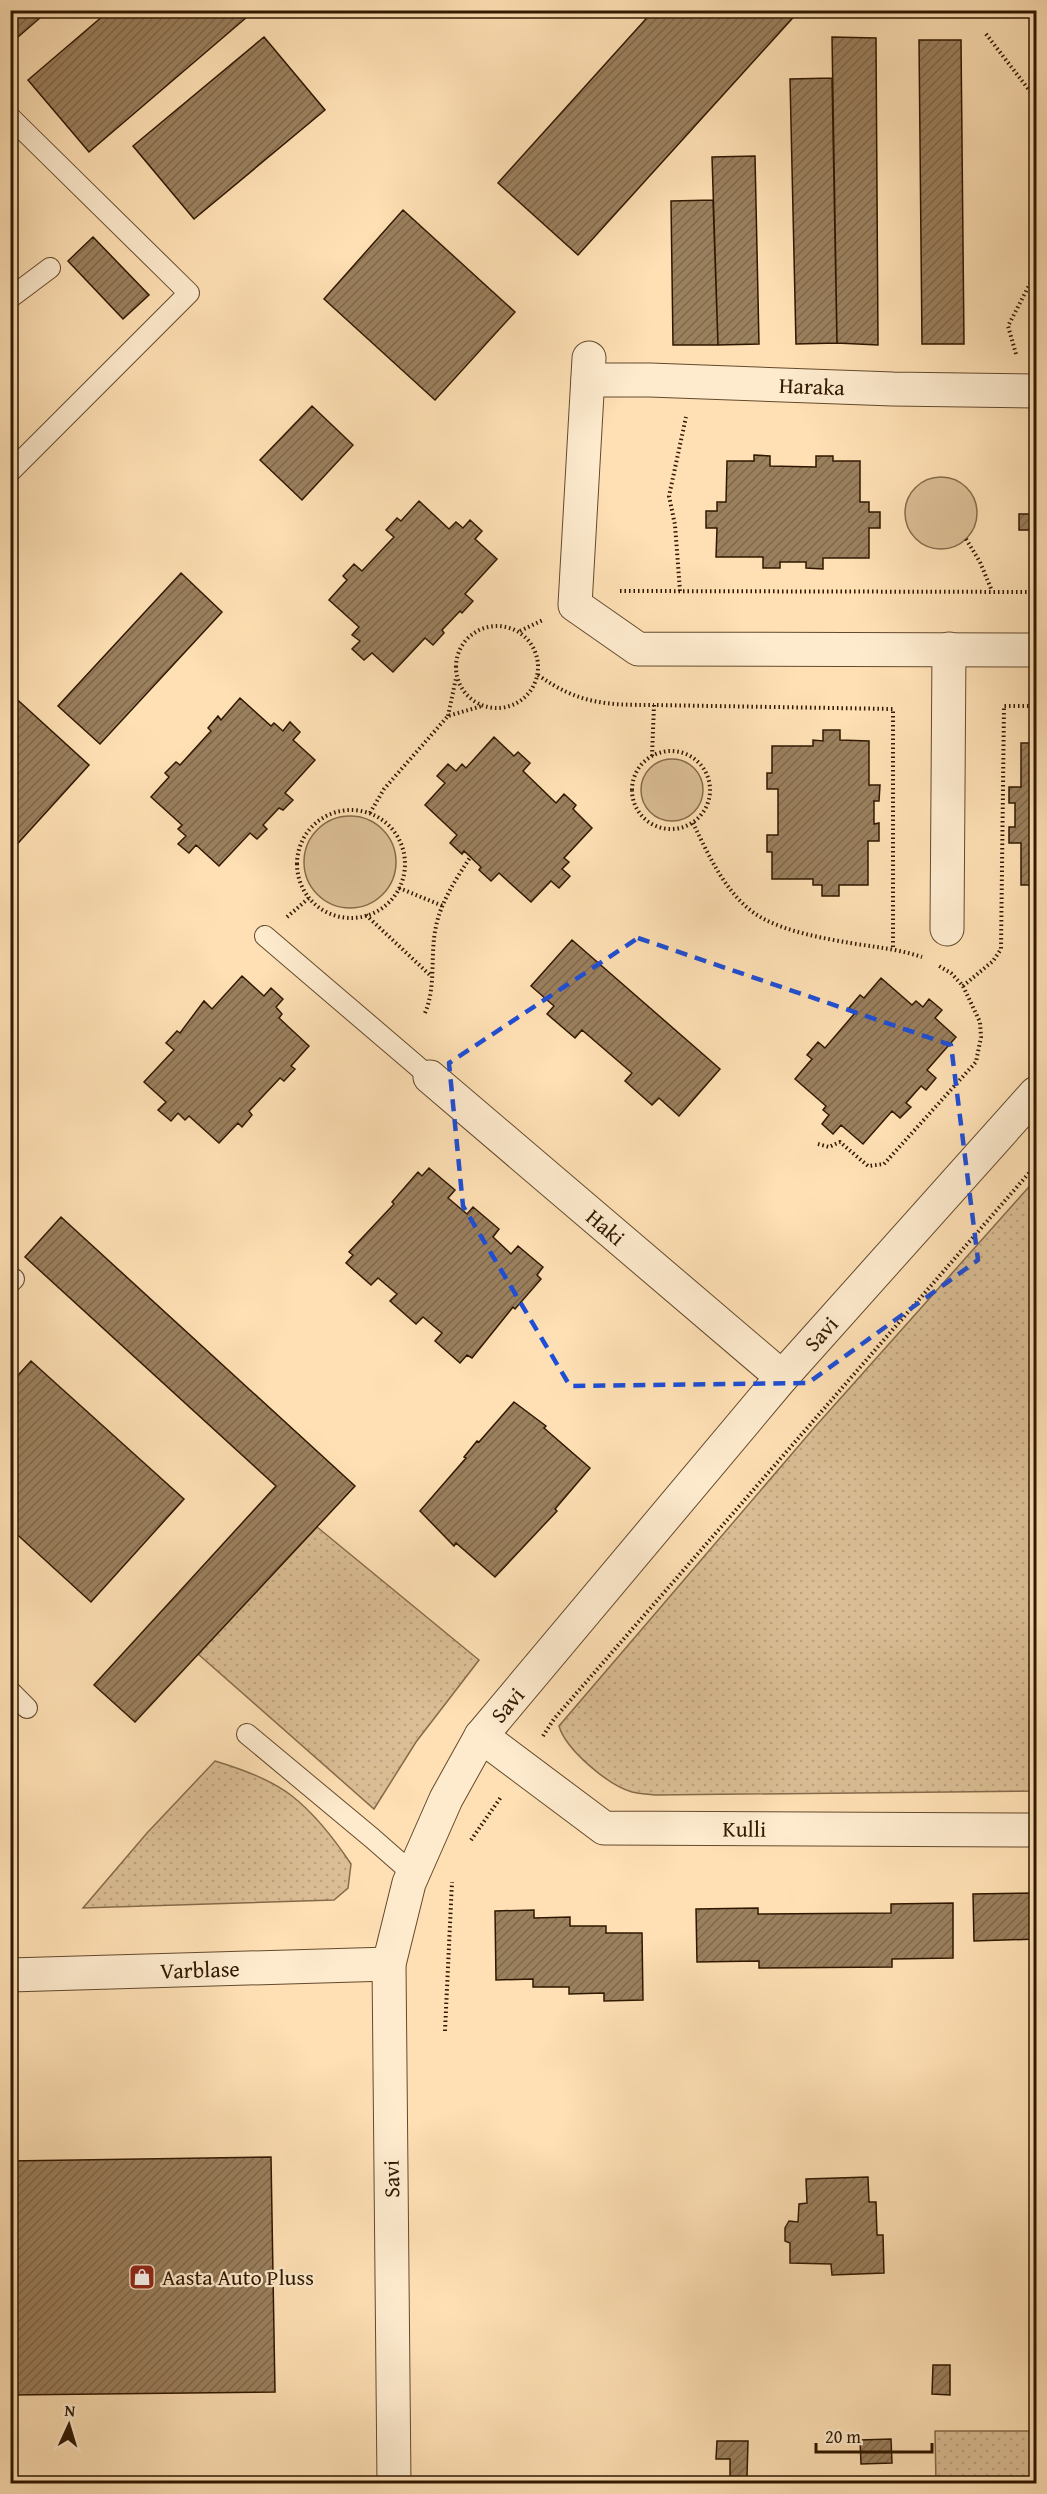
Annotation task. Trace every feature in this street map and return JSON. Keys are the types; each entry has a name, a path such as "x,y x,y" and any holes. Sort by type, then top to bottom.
{"street":[{"name":"Haraka","path":"576,591 588,369 692,382 893,390 1036,391"},
{"path":"576,591 575,604 638,649 1036,650"},
{"path":"947,929 949,649"},
{"name":"Haki","path":"430,1077 782,1377"},
{"name":"Savi","path":"394,2484 389,1964 413,1874 446,1799 481,1736 782,1377 1036,1093"},
{"name":"Kulli","path":"481,1736 604,1827 1036,1830"},
{"name":"Varblase","path":"10,1975 389,1964"}],"lane":[{"path":"10,117 189,293 10,472"},
{"path":"10,298 50,268"},
{"path":"265,936 430,1077"},
{"path":"10,1691 27,1708"},
{"path":"247,1734 413,1874"}],"path":[{"path":"986,34 1036,99"},
{"path":"1017,357 1008,326 1036,273"},
{"path":"680,591 675,525 669,496 692,382"},
{"path":"966,539 980,562 993,591"},
{"path":"576,591 1036,591"},
{"path":"370,813 384,789 448,716 457,676 456,662 460,649 468,638 479,629 507,626 520,632 529,640 539,662 538,675 527,696 517,703 500,708 482,706 448,716"},
{"path":"538,675 560,690 579,698 614,705 893,709 893,948"},
{"path":"457,676 462,688 471,699 482,706"},
{"path":"652,756 654,705"},
{"path":"963,986 993,962 1001,949 1004,706 1036,706"},
{"path":"676,751 687,755 705,770 710,781 709,799 701,815 693,823 675,829 657,826 646,820 638,810 633,799 633,786 639,769 652,756 676,751"},
{"path":"353,810 370,813 386,823 397,836 404,853 405,871 399,888 389,903 374,913 357,918 339,916 322,910 309,898 300,883 297,866 299,848 307,833 319,820 335,812 353,810"},
{"path":"693,823 723,878 740,900 762,918 826,939 893,948 927,958"},
{"path":"425,1013 430,1001 437,921 471,856"},
{"path":"399,888 443,906"},
{"path":"366,915 431,976"},
{"path":"818,1144 829,1148 840,1142 868,1166 884,1164 976,1062 981,1037 980,1022 963,986 951,973 935,963"},
{"path":"464,1850 554,1719 1036,1165"},
{"path":"445,2031 451,1885 454,1876"}],"highlighted area":[{"path":"638,938 951,1045 978,1260 808,1383 570,1386 463,1206 449,1063"}],"shaded area":[{"path":"941,477 961,483 971,493 977,513 971,533 961,543 941,549 921,543 911,533 905,513 911,493 921,483"},
{"path":"666,759 678,759 694,768 701,778 703,790 701,802 694,812 678,821 666,821 655,816 646,807 641,796 641,784 646,773 655,764"},
{"path":"350,816 376,824 388,836 396,862 388,888 376,900 350,908 324,900 312,888 304,862 312,836 324,824"},
{"path":"1036,1179 1036,1791 656,1795 632,1792 611,1782 579,1756 559,1726 814,1428"},
{"path":"317,1527 479,1660 416,1742 374,1809 198,1654"},
{"path":"215,1761 274,1784 309,1811 351,1864 348,1888 334,1900 83,1908 147,1833"},
{"path":"935,2431 1036,2431 1036,2483 936,2483"}],"building":[{"path":"10,10 49,10 18,37 10,28"},
{"path":"110,10 241,10 247,17 89,152 28,80"},
{"path":"654,10 800,10 578,255 498,183"},
{"path":"264,37 325,110 194,219 133,146"},
{"path":"832,37 876,38 878,345 837,343"},
{"path":"919,40 961,40 964,344 922,344"},
{"path":"832,78 837,343 796,344 790,79"},
{"path":"755,156 759,344 718,345 712,157"},
{"path":"713,200 718,345 673,345 671,201"},
{"path":"403,210 515,312 435,400 324,299"},
{"path":"93,237 149,295 123,319 68,261"},
{"path":"312,406 353,445 302,500 260,460"},
{"path":"754,455 770,456 770,466 816,467 816,456 833,456 833,461 860,461 860,502 869,502 869,512 880,512 880,528 869,528 869,558 823,558 823,569 806,568 806,562 780,562 780,568 763,568 763,557 716,557 717,528 706,528 706,511 717,511 717,502 726,502 727,461 754,461"},
{"path":"419,501 449,529 456,522 463,528 470,520 482,531 475,539 497,559 465,594 473,601 442,630 444,633 433,645 425,638 393,672 372,653 364,660 352,649 360,641 352,635 359,627 329,600 347,580 343,576 354,564 362,571 394,537 386,530 397,518 401,521"},
{"path":"1030,505 1036,505 1036,559 1030,559 1030,530 1019,530 1019,514 1030,514"},
{"path":"181,573 222,612 100,744 58,706"},
{"path":"10,693 89,765 10,852"},
{"path":"240,698 271,726 274,723 283,731 290,722 300,732 293,740 315,760 285,793 293,800 283,810 279,808 263,825 267,829 257,839 250,833 219,866 196,845 189,853 178,844 186,836 178,829 182,825 151,797 169,777 165,773 176,762 180,765 211,731 208,728 218,716 221,720"},
{"path":"823,730 840,730 840,740 869,741 869,785 880,785 879,801 874,801 874,824 879,823 879,841 868,841 868,885 839,885 839,896 822,896 822,885 813,885 813,879 772,879 772,852 767,852 767,835 778,835 778,789 767,789 767,773 772,773 772,746 813,746 813,740 823,741"},
{"path":"494,737 514,756 518,752 530,763 523,771 556,803 564,794 576,805 573,809 592,828 564,858 569,862 562,869 570,876 559,888 551,881 531,902 499,873 491,881 479,870 481,867 464,851 462,854 450,843 457,835 425,805 445,783 437,776 448,764 456,771 462,764 466,768"},
{"path":"1021,743 1036,743 1036,885 1021,885 1021,843 1009,843 1009,827 1015,827 1015,803 1009,803 1009,787 1021,787"},
{"path":"572,940 720,1069 679,1116 659,1098 652,1105 625,1081 632,1073 582,1030 575,1038 547,1014 554,1006 531,986"},
{"path":"242,976 264,996 271,988 283,999 276,1007 282,1014 279,1018 309,1046 291,1066 295,1069 284,1081 280,1078 249,1111 252,1115 242,1127 238,1123 219,1143 189,1116 185,1120 178,1113 171,1121 158,1110 166,1102 144,1082 174,1050 166,1043 177,1031 180,1033 204,1001 212,1009"},
{"path":"881,978 912,1005 916,1001 923,1007 929,999 942,1010 935,1018 956,1037 927,1070 936,1078 926,1090 921,1086 906,1103 911,1107 900,1118 892,1111 863,1144 841,1125 833,1134 822,1124 829,1115 823,1110 826,1106 795,1079 812,1059 807,1055 818,1042 825,1048 855,1013 849,1008 860,995 864,998"},
{"path":"429,1168 455,1190 448,1198 467,1214 473,1207 499,1229 493,1237 511,1254 518,1246 543,1267 537,1275 541,1279 515,1309 513,1307 472,1358 467,1355 460,1363 435,1341 442,1333 423,1317 416,1324 390,1301 397,1294 378,1278 371,1285 346,1263 353,1255 349,1252 394,1204 392,1202 418,1172 422,1176"},
{"path":"61,1217 355,1486 135,1722 94,1685 276,1486 25,1257"},
{"path":"31,1361 184,1499 91,1602 10,1528 10,1384"},
{"path":"514,1402 546,1426 544,1428 590,1468 555,1509 557,1511 495,1577 456,1543 454,1546 420,1511 466,1458 464,1457 477,1441 479,1442"},
{"path":"1036,1893 1036,1939 974,1941 973,1894"},
{"path":"953,1903 953,1958 892,1959 892,1967 759,1968 759,1961 697,1962 696,1909 758,1908 758,1914 891,1913 891,1904"},
{"path":"534,1910 534,1918 570,1917 570,1926 606,1926 606,1933 642,1933 643,2000 604,2001 604,1993 569,1994 569,1987 533,1987 533,1979 496,1980 495,1911"},
{"name":"Aasta Auto Pluss","path":"271,2157 275,2392 10,2395 10,2161"},
{"path":"868,2177 869,2202 876,2202 877,2235 883,2235 884,2273 832,2275 831,2264 790,2263 790,2243 785,2241 785,2228 789,2221 798,2222 799,2204 807,2203 806,2179"},
{"path":"933,2365 950,2365 950,2395 932,2394"},
{"path":"891,2439 892,2463 861,2464 860,2440"},
{"path":"717,2441 748,2441 747,2477 730,2476 730,2459 716,2459"},
{"path":"492,2482 564,2483 492,2484"}],"place":[{"name":"Aasta Auto Pluss","path":"142,2277"}]}
